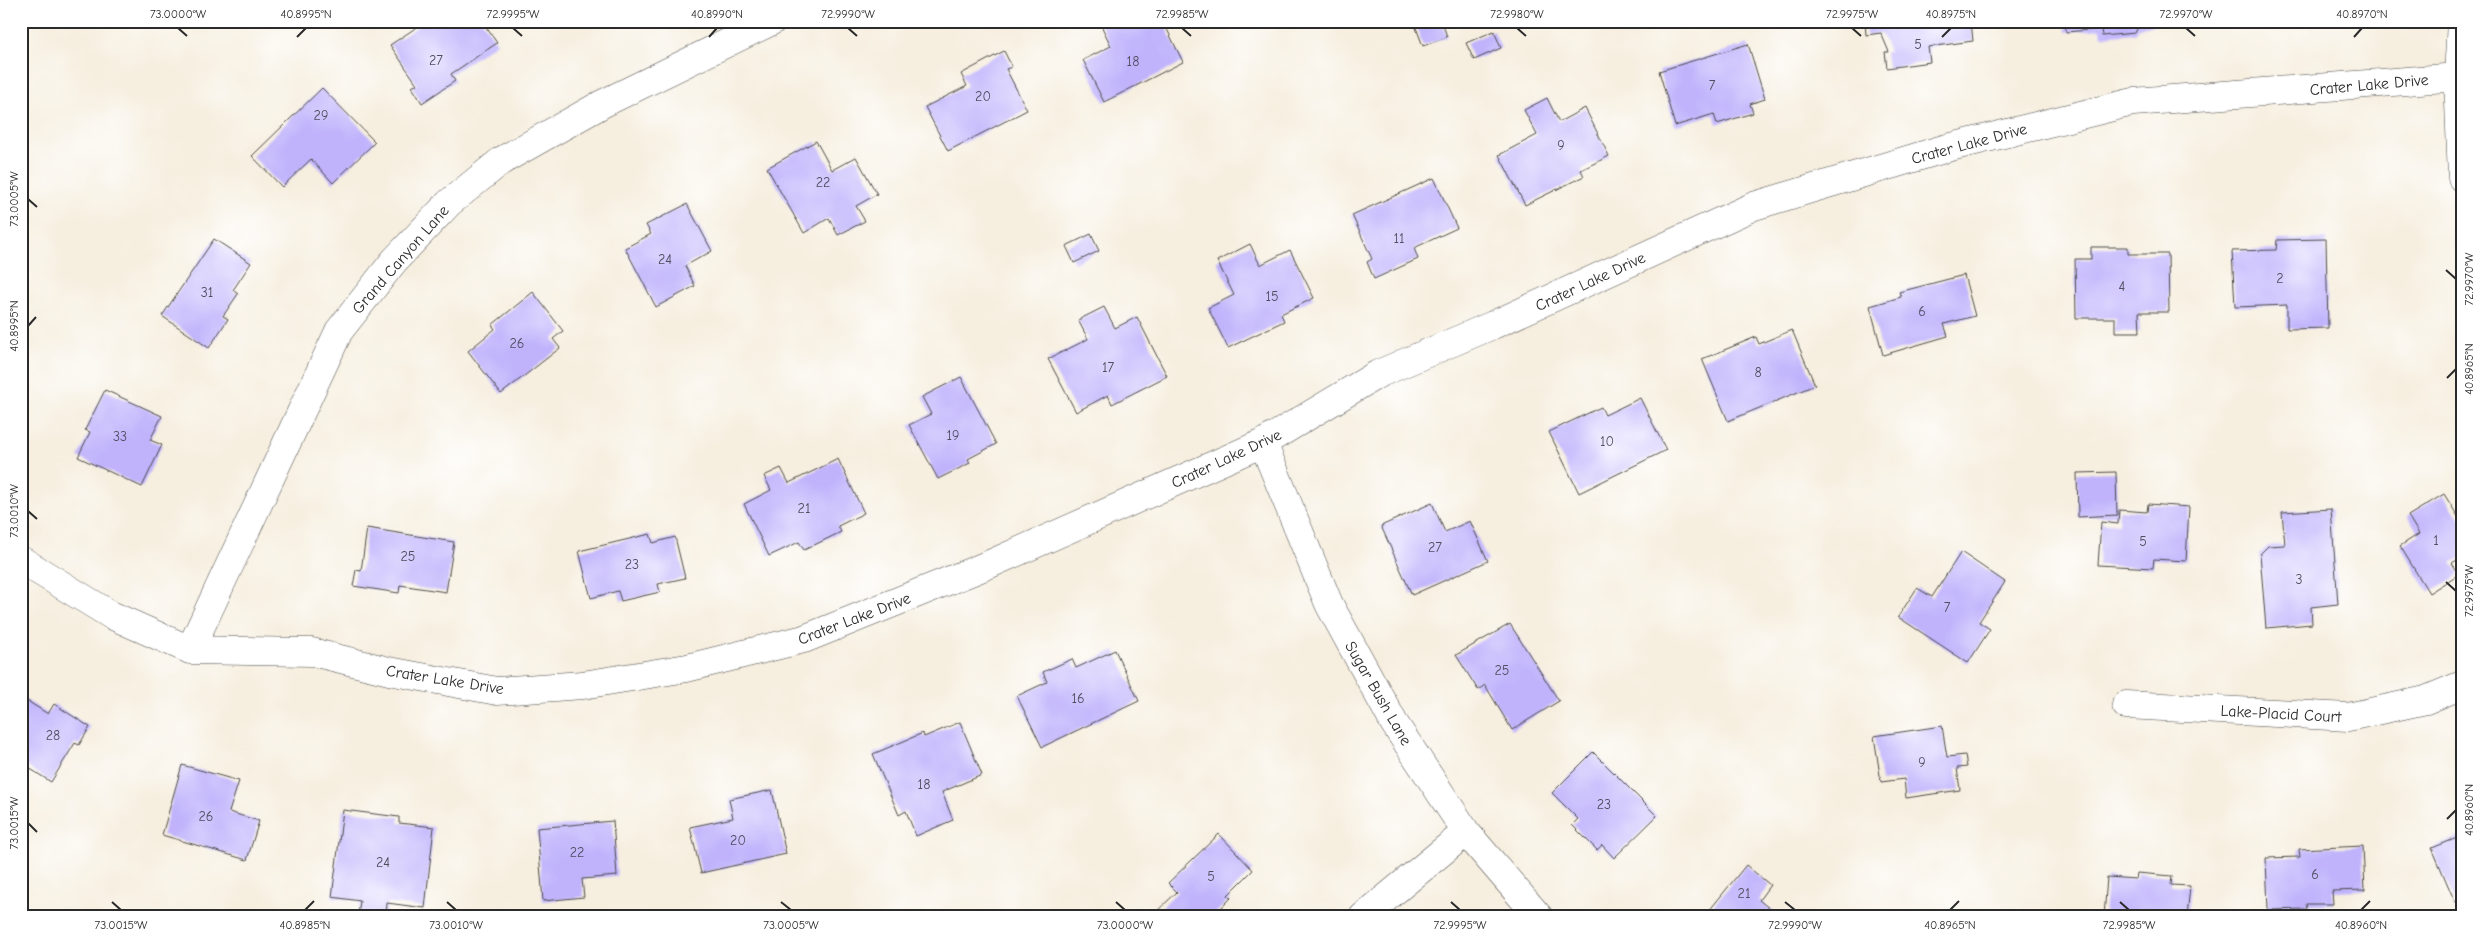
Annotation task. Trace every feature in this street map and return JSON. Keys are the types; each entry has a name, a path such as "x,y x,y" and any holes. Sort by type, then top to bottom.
{"street":[{"name":"Grand Canyon Lane","path":"190,650 339,331 401,254 448,203 501,161 602,104 772,21"},
{"path":"2461,21 2458,77 2462,178"},
{"name":"Crater Lake Drive","path":"21,560 111,615 190,650 312,652 389,671 497,691 582,685 687,668 804,639 990,564 1263,443 1378,374 1493,325 1754,206 1947,148 2133,102 2458,77"},
{"name":"Sugar Bush Lane","path":"1263,443 1329,604 1394,723 1466,832 1539,917"},
{"name":"Lake-Placid Court","path":"2126,705 2348,717 2426,700 2462,685"},
{"path":"1363,917 1466,832"}],"building":[{"path":"426,21 482,21 497,43 451,74 455,81 422,103 412,87 417,84 390,45"},
{"path":"1099,21 1163,21 1183,62 1104,102 1083,60 1111,46"},
{"path":"1426,21 1442,21 1447,37 1423,46 1415,25"},
{"path":"1865,21 1971,21 1973,41 1928,47 1930,62 1887,68 1885,52 1889,52 1881,33 1866,35"},
{"path":"2065,21 2157,21 2157,25 2138,27 2135,33 2102,36 2101,29 2066,32"},
{"path":"2254,21 2286,21 2286,23 2254,25"},
{"path":"1494,31 1501,48 1474,60 1466,43"},
{"path":"1748,44 1765,99 1750,104 1753,113 1717,124 1714,114 1675,126 1659,71"},
{"path":"1004,51 1012,67 1006,69 1027,110 948,151 925,107 967,86 961,74"},
{"path":"322,88 375,142 333,183 311,159 282,187 252,156"},
{"path":"1547,98 1559,122 1585,108 1609,156 1581,170 1584,176 1525,205 1499,155 1537,135 1524,110"},
{"path":"816,141 832,170 856,157 877,194 856,206 865,221 838,235 829,218 804,233 767,168"},
{"path":"1434,178 1457,228 1414,248 1418,259 1374,279 1367,262 1372,259 1352,215"},
{"path":"687,204 712,251 685,266 695,286 656,307 625,248 651,234 646,225"},
{"path":"1091,234 1099,251 1074,263 1066,246"},
{"path":"214,239 251,263 233,290 238,294 223,316 228,319 209,348 162,316"},
{"path":"2326,239 2328,328 2287,329 2287,305 2235,307 2232,251 2276,250 2277,240"},
{"path":"1250,244 1260,265 1290,250 1314,298 1281,314 1284,321 1228,348 1208,308 1234,295 1217,261"},
{"path":"2091,247 2128,247 2128,254 2168,254 2169,312 2139,312 2140,332 2115,332 2115,318 2076,318 2075,259 2091,259"},
{"path":"1964,275 1975,316 1944,324 1948,336 1883,355 1870,306 1901,297 1899,292"},
{"path":"533,292 563,331 553,339 560,348 501,394 468,351 495,329 492,325"},
{"path":"1104,307 1115,328 1137,317 1167,376 1112,404 1108,395 1076,412 1048,359 1088,339 1078,320"},
{"path":"1792,330 1815,385 1728,421 1702,359 1756,337 1759,344"},
{"path":"961,377 996,444 968,459 970,463 938,479 909,425 931,414 922,397"},
{"path":"105,390 162,416 150,440 162,445 142,487 78,457 90,432 85,430"},
{"path":"1640,398 1666,450 1579,493 1549,432 1601,407 1605,415"},
{"path":"838,459 864,513 838,526 841,532 804,550 799,542 769,556 744,504 771,490 764,476 781,468 789,483"},
{"path":"2116,472 2117,515 2078,517 2077,473"},
{"path":"2444,494 2462,523 2462,557 2452,563 2459,574 2429,593 2400,546 2419,534 2408,516"},
{"path":"1432,503 1445,532 1470,521 1488,561 1412,595 1381,526"},
{"path":"2148,504 2189,507 2186,561 2154,559 2153,568 2098,565 2101,522 2118,524 2119,510 2147,512"},
{"path":"2331,509 2338,604 2311,607 2312,624 2266,628 2260,554 2268,546 2285,545 2282,512"},
{"path":"367,528 454,542 446,592 400,585 399,593 353,586 356,570 361,571"},
{"path":"650,534 653,543 675,537 685,578 658,584 660,592 621,601 618,591 591,598 579,551"},
{"path":"1961,552 2005,582 1979,622 1990,629 1968,663 1898,617 1917,588 1932,597"},
{"path":"1510,624 1559,701 1512,730 1485,685 1478,690 1456,655"},
{"path":"1115,650 1139,701 1042,747 1017,696 1047,682 1043,672 1072,659 1076,668"},
{"path":"21,697 48,714 54,704 90,727 79,745 75,743 51,782 21,763"},
{"path":"960,722 982,775 942,792 953,820 916,836 906,811 899,815 873,754 923,733 924,737"},
{"path":"1942,726 1947,757 1965,755 1967,767 1957,768 1960,790 1906,798 1904,779 1881,782 1874,736"},
{"path":"1593,752 1657,816 1614,858 1602,845 1597,850 1572,825 1578,819 1552,793"},
{"path":"182,765 239,781 229,812 259,821 247,860 162,835"},
{"path":"772,790 786,854 701,873 690,827 733,818 729,799"},
{"path":"343,810 399,817 399,823 434,827 425,908 387,903 386,917 358,915 360,901 332,897"},
{"path":"613,821 617,876 582,879 584,897 543,901 537,828"},
{"path":"1219,834 1253,870 1228,895 1231,898 1212,917 1159,917 1155,913 1177,892 1168,883"},
{"path":"2462,836 2462,899 2455,902 2432,848"},
{"path":"2363,846 2365,890 2332,891 2333,904 2306,904 2307,909 2268,910 2266,858 2300,857 2299,849"},
{"path":"1746,865 1770,885 1759,900 1780,917 1704,917"},
{"path":"2137,873 2172,876 2171,885 2190,886 2187,917 2104,917 2107,877 2136,879"}]}
